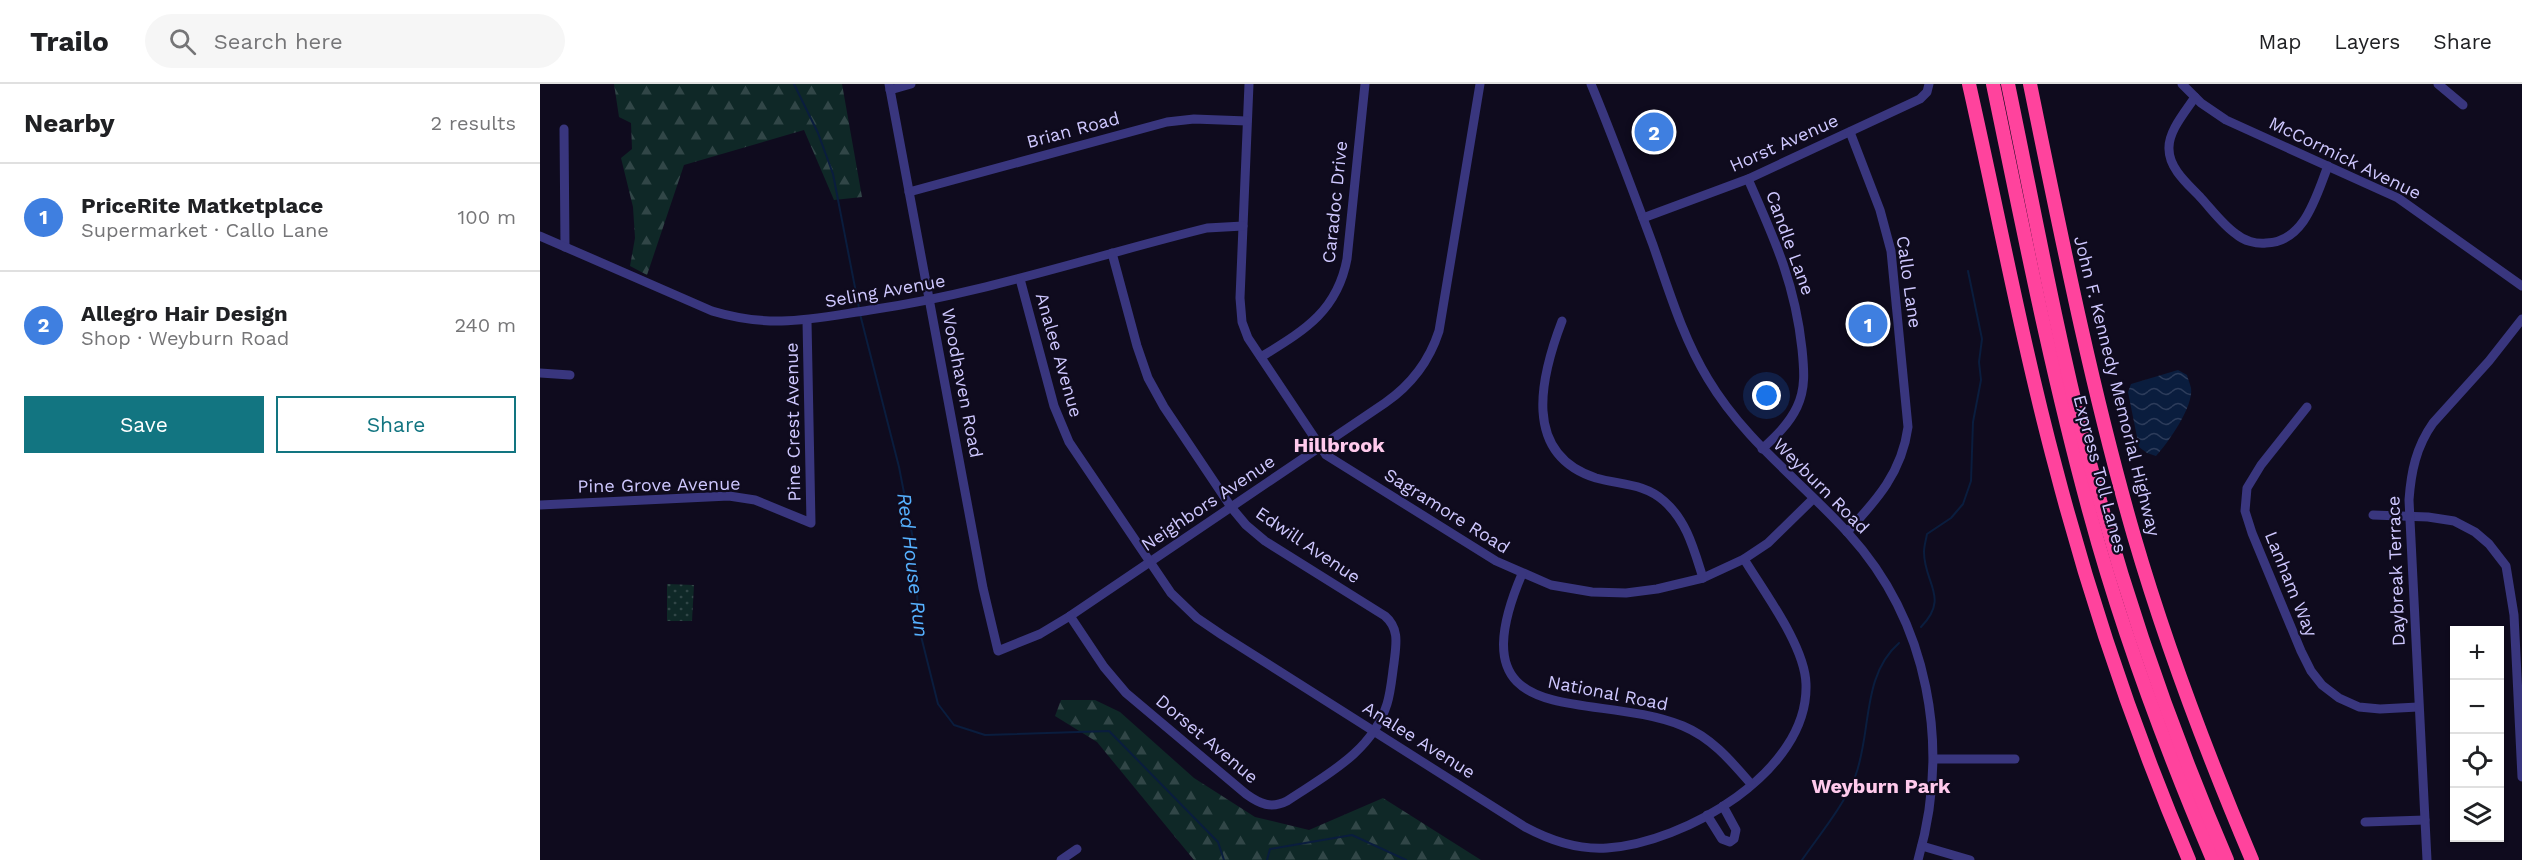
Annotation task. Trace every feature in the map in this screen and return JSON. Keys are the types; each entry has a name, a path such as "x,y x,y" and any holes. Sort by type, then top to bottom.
{"highway":[{"path":"1969,84 2036,389 2079,552 2139,735 2189,860"},
{"name":"Express Toll Lanes","path":"1993,84 2042,316 2090,515 2145,686 2213,860"},
{"name":"Express Toll Lanes","path":"2008,84 2062,348 2101,504 2155,677 2227,860"},
{"name":"John F. Kennedy Memorial Highway","path":"2030,84 2092,375 2134,538 2189,703 2252,860"}],"street":[{"path":"890,87 911,84"},
{"name":"Sagramore Road","path":"1249,84 1241,316 1245,330 1261,357 1326,456 1484,554 1522,574 1565,588 1601,592 1657,589 1704,578 1744,559 1774,537 1813,499"},
{"name":"Caradoc Drive","path":"1261,357 1302,331 1317,318 1329,305 1342,279 1347,259 1365,84"},
{"name":"Neighbors Avenue","path":"998,651 1040,634 1070,616 1402,390 1425,364 1435,343 1442,317 1480,84"},
{"name":"Weyburn Road","path":"1591,84 1677,313 1697,358 1725,406 1762,449 1847,532 1885,582 1912,639 1929,699 1934,759 1930,805 1918,860"},
{"name":"Horst Avenue","path":"1643,218 1748,178 1850,132 1920,99 1927,92 1929,84"},
{"name":"McCormick Avenue","path":"2182,84 2195,97 2226,120 2398,198 2522,286"},
{"path":"2438,84 2463,105"},
{"name":"Woodhaven Road","path":"890,87 990,625 998,651"},
{"path":"2195,97 2170,139 2171,160 2182,177 2224,223 2243,238 2252,242 2273,243 2292,234 2306,216 2328,166"},
{"name":"Brian Road","path":"909,192 1167,122 1194,119 1247,122"},
{"path":"564,129 565,247"},
{"name":"Callo Lane","path":"1847,532 1886,488 1903,455 1908,427 1891,251 1881,210 1850,132"},
{"name":"Candle Lane","path":"1748,178 1791,284 1799,316 1804,372 1804,383 1797,408 1784,427 1762,449"},
{"name":"Seling Avenue","path":"540,236 712,311 766,321 807,321 930,301 1207,228 1243,226"},
{"name":"Edwill Avenue","path":"1112,253 1140,357 1148,378 1164,407 1231,507 1246,525 1265,541 1385,616 1393,626 1396,645 1389,693 1383,712 1373,731"},
{"name":"Analee Avenue","path":"1020,279 1061,425 1075,452 1171,593 1197,618 1373,731 1525,827 1562,843 1596,848 1625,846 1667,833 1723,806 1773,764 1792,740 1804,712 1806,683 1800,654 1744,559"},
{"name":"Daybreak Terrace","path":"2427,860 2410,517 2410,483 2413,465 2425,434 2444,408 2489,361 2522,319"},
{"name":"Pine Crest Avenue","path":"807,321 811,522"},
{"path":"1562,321 1552,348 1543,392 1542,411 1550,440 1562,457 1584,473 1600,479 1635,485 1663,500 1682,523 1704,578"},
{"path":"540,373 570,375"},
{"name":"Lanham Way","path":"2307,407 2261,465 2247,488 2245,511 2252,533 2301,651 2311,671 2322,685 2339,699 2359,707 2379,709 2418,707"},
{"name":"Pine Grove Avenue","path":"540,505 729,496 755,500 811,522"},
{"path":"2373,515 2454,521 2475,532 2499,555 2506,566 2512,594 2519,663 2522,777"},
{"name":"National Road","path":"1522,574 1509,609 1504,638 1507,663 1511,673 1525,688 1549,701 1654,717 1680,725 1703,736 1720,750 1751,784"},
{"name":"Dorset Avenue","path":"1070,616 1104,667 1126,693 1246,794 1266,805 1280,805 1341,765 1359,750 1373,731"},
{"path":"1934,759 2015,759"},
{"path":"1707,815 1722,839 1730,842 1734,839 1736,830 1723,806"},
{"path":"2365,822 2425,820"},
{"path":"1922,846 1970,860"},
{"path":"1061,860 1077,849"}],"green space":[{"path":"614,84 842,84 862,197 834,200 804,130 684,165 647,275 630,266 635,238 633,207 621,158 632,149 631,123 619,117"},
{"path":"667,584 694,585 692,621 667,621"},
{"path":"1061,700 1095,700 1120,712 1194,778 1255,817 1309,830 1383,798 1481,860 1194,860 1097,742 1055,716"}],"water":[{"path":"2178,370 2187,375 2191,396 2179,424 2156,456 2139,447 2128,392 2131,384"}],"waterway":[{"name":"Red House Run","path":"794,84 818,133 833,174 859,308"},
{"path":"1921,627 1934,607 1935,599 1925,563 1924,550 1927,534 1951,518 1963,504 1971,481 1973,422 1981,380 1979,362 1982,339 1968,271"},
{"name":"Red House Run","path":"860,314 899,467 914,544 919,628 938,704 954,725 985,735 1109,731 1218,842 1224,860"},
{"path":"1802,860 1838,810 1855,777 1878,672 1887,656 1899,643"},
{"name":"Red House Run","path":"1267,860 1270,849 1352,835 1406,860"}],"place":[{"name":"Allegro Hair Design","path":"1654,132"},
{"name":"PriceRite Matketplace","path":"1868,324"}],"district":[{"name":"Hillbrook","path":"1339,445"},
{"name":"Weyburn Park","path":"1881,786"}]}
